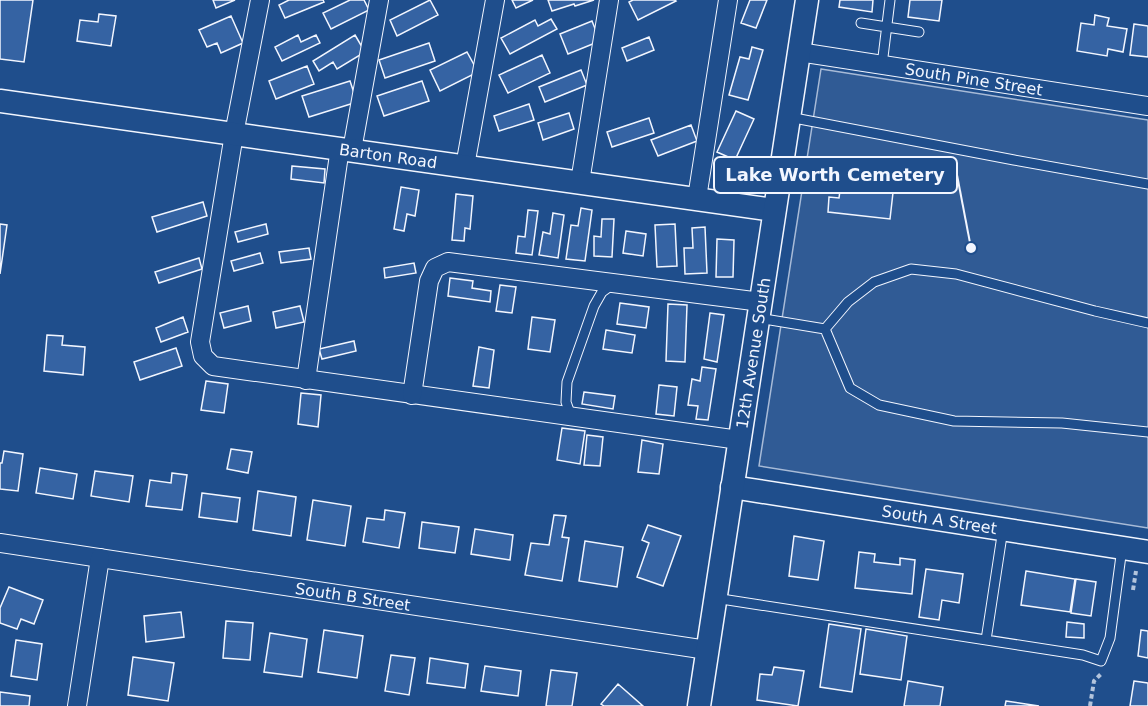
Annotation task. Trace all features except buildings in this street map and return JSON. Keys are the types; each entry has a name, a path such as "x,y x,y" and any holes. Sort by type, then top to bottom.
{"street":[{"path":"260,0 234,134 200,342 203,356 213,366 739,440"},
{"path":"306,380 346,149 379,0"},
{"path":"465,166 495,0"},
{"path":"580,182 609,0"},
{"path":"697,198 728,0"},
{"name":"12th Avenue South","path":"699,706 807,0"},
{"name":"South Pine Street","path":"799,52 1148,106"},
{"name":"Barton Road","path":"0,101 774,210"},
{"path":"412,395 429,281 435,268 448,262 615,283 759,310"},
{"name":"South A Street","path":"732,487 1148,552"},
{"name":"South B Street","path":"0,543 707,650"},
{"path":"77,706 100,558"}],"lane":[{"path":"882,65 890,0"},
{"path":"861,23 919,32"},
{"path":"789,117 1148,184"},
{"path":"825,329 848,302 874,282 910,268 956,273 1095,311 1148,322"},
{"path":"571,417 566,402 567,382 594,306 602,292 615,283"},
{"path":"759,310 825,329"},
{"path":"825,329 850,388 879,405 954,421 1062,423 1148,432"},
{"path":"986,640 1004,529"},
{"path":"715,598 1083,655 1101,661 1110,638 1122,548"}],"shaded area":[{"path":"821,69 1148,120 1148,528 759,466"}],"place":[{"name":"Lake Worth Cemetery","path":"971,248"}]}
